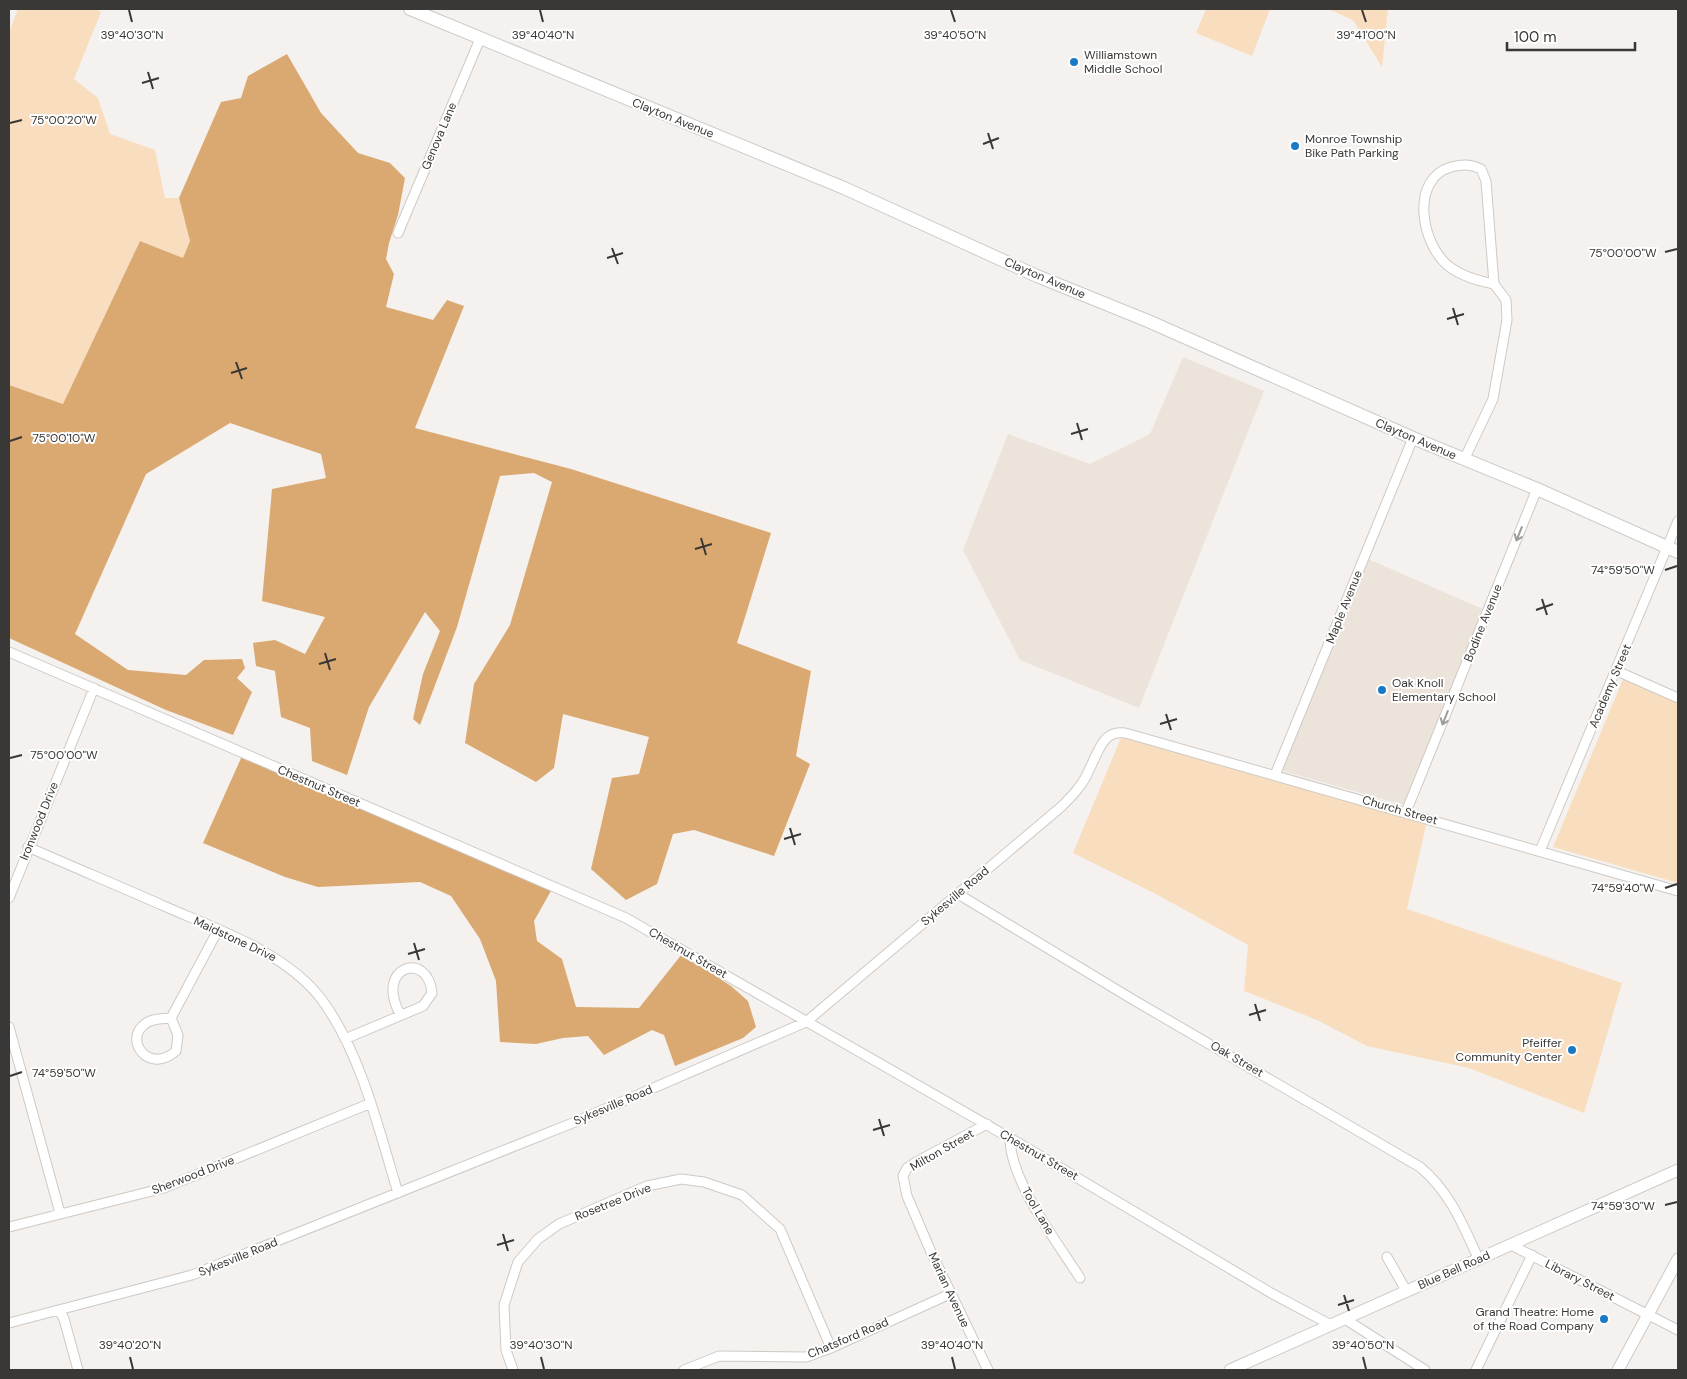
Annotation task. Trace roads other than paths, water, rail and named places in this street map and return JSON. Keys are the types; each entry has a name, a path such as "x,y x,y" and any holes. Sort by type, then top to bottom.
{"main road":[{"name":"Clayton Avenue","path":"410,9 844,188 1038,276 1148,321 1412,438 1537,489 1673,550"}],"street":[{"name":"Genova Lane","path":"398,233 480,39"},
{"path":"1464,460 1494,399 1507,320 1506,300 1494,284 1486,181 1481,169 1472,165 1461,164 1440,170 1432,180 1422,210 1431,245 1450,267 1472,280 1494,284"},
{"name":"Maple Avenue","path":"1275,775 1412,438"},
{"name":"Bodine Avenue","path":"1406,812 1537,489"},
{"name":"Academy Street","path":"1540,850 1617,671 1673,550 1678,521"},
{"name":"Chestnut Street","path":"9,652 626,918 987,1124 1271,1293 1331,1325"},
{"path":"1617,671 1678,698"},
{"name":"Ironwood Drive","path":"9,898 28,847 94,688"},
{"name":"Church Street","path":"1121,732 1678,890"},
{"name":"Sykesville Road","path":"9,1323 192,1275 575,1122 806,1022 1061,807 1081,785 1103,741 1111,734 1121,732"},
{"name":"Maidstone Drive","path":"28,847 218,930 279,959 321,999 345,1039 371,1103 398,1193"},
{"name":"Oak Street","path":"958,894 1132,1000 1420,1167 1447,1194 1478,1260"},
{"path":"171,1018 218,930"},
{"path":"345,1039 400,1014 423,1006 432,993 429,978 422,971 413,968 403,970 393,980 394,998 400,1014"},
{"path":"171,1018 178,1035 176,1052 168,1058 159,1061 150,1059 142,1054 137,1036 140,1029 154,1019 171,1018"},
{"path":"9,1029 60,1213"},
{"name":"Sherwood Drive","path":"9,1227 164,1188 371,1103"},
{"name":"Milton Street","path":"925,1236 907,1196 903,1176 908,1168 916,1162 987,1124"},
{"name":"Tool Lane","path":"1010,1138 1010,1152 1023,1185 1080,1278"},
{"name":"Blue Bell Road","path":"1230,1370 1678,1170"},
{"name":"Rosetree Drive","path":"513,1370 506,1350 504,1305 518,1262 538,1239 559,1224 647,1186 682,1179 704,1182 742,1195 780,1229 831,1348"},
{"name":"Marian Avenue","path":"925,1236 950,1294 988,1370"},
{"name":"Library Street","path":"1511,1245 1678,1330"},
{"path":"1476,1370 1532,1255"},
{"path":"1387,1257 1406,1292"},
{"path":"1618,1370 1678,1259"},
{"name":"Chatsford Road","path":"684,1370 719,1356 806,1357 831,1348 950,1294"},
{"path":"59,1310 64,1319 78,1370"},
{"path":"1345,1319 1425,1370"}],"place":[{"name":"Williamstown Middle School","path":"1074,62"},
{"name":"Monroe Township Bike Path Parking","path":"1295,146"},
{"name":"Oak Knoll Elementary School","path":"1382,690"},
{"name":"Pfeiffer Community Center","path":"1572,1050"},
{"name":"Grand Theatre: Home of the Road Company","path":"1604,1319"}]}
